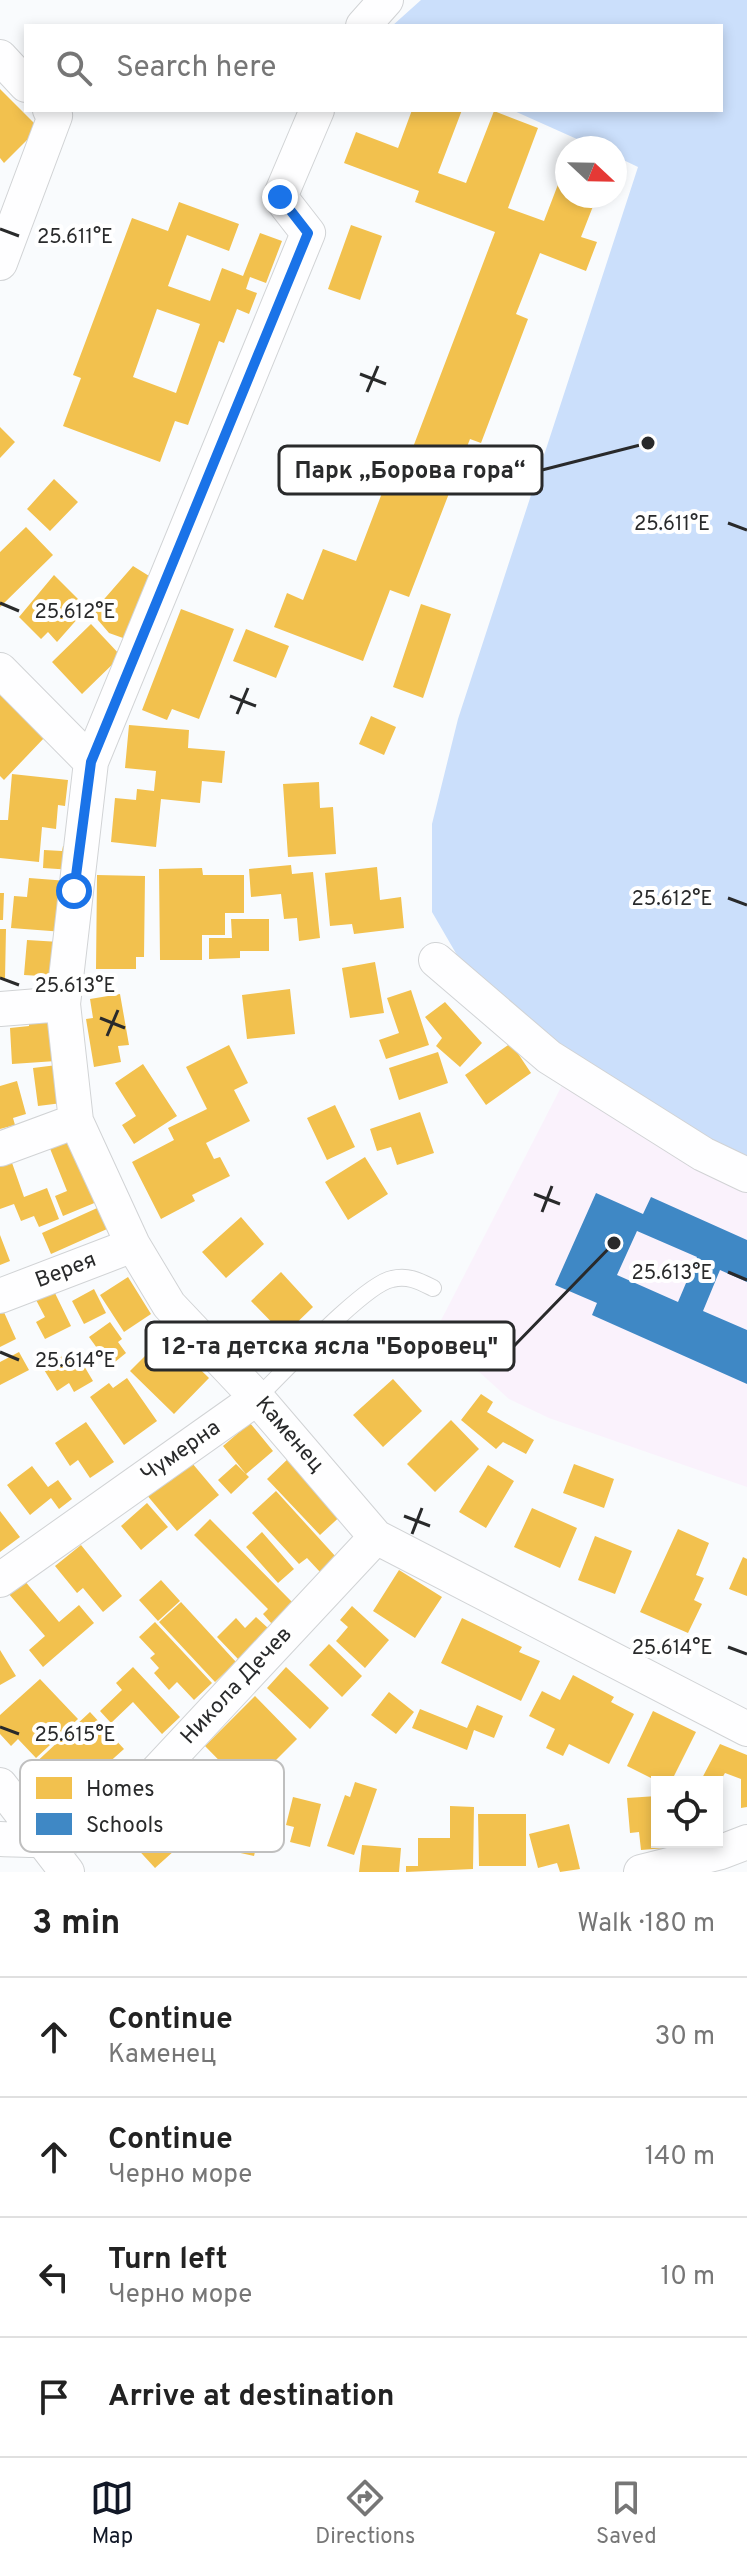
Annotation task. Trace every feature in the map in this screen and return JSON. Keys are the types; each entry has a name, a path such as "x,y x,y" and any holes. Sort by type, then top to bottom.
{"street":[{"path":"365,24 386,0"},
{"path":"0,57 24,83"},
{"path":"0,263 55,116 52,112"},
{"name":"Каменец","path":"316,112 280,197 308,233 91,762 63,1004 76,1121 133,1245 169,1305 257,1398 376,1537 747,1729"},
{"path":"0,670 91,762"},
{"path":"436,960 549,1057 703,1154 747,1175"},
{"path":"0,1009 63,1004"},
{"path":"0,1149 76,1121"},
{"name":"Верея","path":"0,1296 133,1245"},
{"name":"Чумерна","path":"0,1580 257,1398"},
{"name":"Никола Дечев","path":"168,1760 376,1537"},
{"path":"0,1785 20,1813"},
{"name":"Никола Дечев","path":"0,1839 20,1840"},
{"path":"641,1872 747,1842"},
{"path":"50,1852 67,1872"}],"lane":[{"name":"Чумерна","path":"257,1398 367,1293 389,1279 411,1277 433,1288"}],"shaded area":[{"path":"421,0 747,0 747,1164 558,1051 461,962 432,912 432,824 458,719 638,167 627,162 627,136 570,136 516,112 723,112 723,24 394,24"},
{"path":"576,1058 747,1154 747,1487 549,1418 509,1399 435,1332"}],"building: Homes":[{"path":"0,89 39,128 4,163 0,158"},
{"path":"411,112 461,112 438,173 466,183 494,112 538,128 508,208 544,221 555,192 555,208 592,208 581,237 597,242 586,271 540,253 516,314 528,319 481,443 470,439 409,597 390,590 363,661 274,627 287,593 303,600 323,549 356,561 395,459 407,463 495,232 415,202 419,191 344,163 356,132 398,148"},
{"path":"179,202 239,224 229,251 187,235 168,286 210,301 222,268 243,276 260,233 282,241 266,283 250,277 246,289 257,293 249,314 237,309 224,343 219,341 188,425 175,421 160,462 63,426 81,378 73,375 132,218 168,231","holes":["157,309 200,324 176,393 133,377"]},
{"path":"351,225 382,236 360,300 328,289"},
{"path":"0,427 15,442 0,458"},
{"path":"54,479 78,502 50,531 27,509"},
{"path":"26,527 53,555 0,607 0,552"},
{"path":"133,566 162,584 137,643 109,633 92,613"},
{"path":"54,575 87,608 57,642 48,632 41,639 19,617"},
{"path":"421,604 451,614 423,698 393,687"},
{"path":"181,609 234,629 199,719 172,709 167,720 142,710"},
{"path":"91,624 121,656 82,694 52,662"},
{"path":"246,629 289,646 276,678 233,661"},
{"path":"0,695 45,737 4,780 0,776"},
{"path":"371,716 396,727 384,755 359,744"},
{"path":"129,725 189,730 188,748 225,751 222,783 202,781 200,803 161,799 156,847 111,842 115,798 136,800 137,789 154,791 156,771 125,768"},
{"path":"12,774 68,780 65,806 58,805 56,829 42,827 39,862 0,858 0,820 8,820"},
{"path":"319,782 320,808 333,807 336,854 288,857 283,784"},
{"path":"63,846 75,847 73,870 43,868 44,850 62,851"},
{"path":"291,865 292,874 313,872 320,938 299,941 297,918 284,919 281,894 251,897 249,869"},
{"path":"377,867 380,900 401,897 404,928 354,934 352,924 330,926 325,873"},
{"path":"202,868 203,875 244,875 244,913 225,913 225,935 202,935 202,960 160,960 159,869"},
{"path":"97,875 145,876 144,957 136,957 136,969 96,969"},
{"path":"29,878 68,881 64,932 11,928 14,896 27,897"},
{"path":"0,893 4,893 3,920 0,920"},
{"path":"231,919 269,919 269,951 240,951 240,958 209,959 209,938 232,938"},
{"path":"0,929 6,929 5,979 0,979"},
{"path":"27,940 60,942 58,977 24,975"},
{"path":"375,962 384,1013 350,1018 342,968"},
{"path":"290,989 295,1034 247,1039 242,995"},
{"path":"411,990 429,1045 386,1059 379,1040 399,1033 387,998"},
{"path":"120,994 129,1045 118,1046 121,1062 94,1067 86,1019 93,1018 90,999"},
{"path":"445,1002 482,1043 460,1067 436,1046 442,1038 425,1017"},
{"path":"52,1011 56,1061 12,1064 10,1028 29,1026 29,1013"},
{"path":"511,1043 531,1073 486,1105 465,1075"},
{"path":"229,1045 248,1083 234,1090 250,1121 206,1143 214,1159 220,1157 230,1176 192,1195 195,1201 161,1219 132,1162 174,1140 168,1128 207,1109 186,1067"},
{"path":"438,1052 448,1083 399,1100 389,1068"},
{"path":"143,1064 177,1116 134,1144 122,1125 136,1116 115,1083"},
{"path":"57,1065 62,1103 38,1106 33,1068"},
{"path":"17,1081 26,1114 13,1118 15,1125 0,1129 0,1086"},
{"path":"335,1105 355,1147 327,1160 307,1118"},
{"path":"420,1112 434,1153 397,1165 391,1147 377,1151 370,1129"},
{"path":"77,1134 104,1199 63,1216 55,1196 67,1191 49,1146"},
{"path":"365,1157 388,1194 348,1220 325,1182"},
{"path":"11,1160 24,1197 47,1188 59,1219 39,1227 34,1216 21,1221 14,1204 0,1209 0,1164"},
{"path":"106,1204 116,1225 51,1254 42,1233"},
{"path":"241,1217 264,1244 226,1278 202,1252"},
{"path":"0,1235 10,1261 0,1265"},
{"path":"281,1272 313,1307 284,1335 251,1301"},
{"path":"128,1277 151,1314 124,1332 100,1295"},
{"path":"53,1289 71,1326 45,1339 36,1322 45,1317 35,1298"},
{"path":"94,1289 106,1313 84,1324 72,1301"},
{"path":"3,1310 16,1339 0,1347 0,1311"},
{"path":"110,1322 122,1339 118,1342 126,1353 110,1366 89,1337"},
{"path":"172,1342 209,1378 174,1414 130,1371 149,1352 155,1359"},
{"path":"74,1349 93,1381 74,1392 69,1383 57,1391 43,1368"},
{"path":"19,1352 29,1370 0,1385 0,1362"},
{"path":"127,1378 157,1421 124,1445 90,1397 109,1383 113,1388"},
{"path":"393,1379 422,1411 383,1447 353,1415"},
{"path":"481,1394 493,1402 487,1412 534,1440 526,1454 503,1442 496,1449 461,1420"},
{"path":"451,1420 479,1449 435,1492 407,1464"},
{"path":"86,1422 114,1462 90,1478 78,1460 70,1466 55,1443"},
{"path":"250,1423 273,1451 246,1474 223,1446"},
{"path":"292,1455 346,1511 320,1535 267,1479"},
{"path":"192,1463 219,1495 177,1531 146,1494 166,1478 169,1482"},
{"path":"236,1464 249,1477 231,1494 218,1480"},
{"path":"574,1464 614,1479 604,1508 563,1493"},
{"path":"488,1465 514,1481 486,1528 459,1512"},
{"path":"32,1466 48,1487 58,1480 72,1499 59,1509 51,1498 30,1515 7,1485"},
{"path":"276,1491 336,1557 320,1572 307,1558 299,1564 252,1513"},
{"path":"147,1503 168,1527 141,1550 121,1526"},
{"path":"532,1508 577,1528 560,1568 514,1547"},
{"path":"0,1511 20,1537 0,1552"},
{"path":"210,1519 293,1603 272,1624 263,1614 268,1609 194,1535"},
{"path":"678,1529 709,1543 696,1575 704,1578 694,1600 702,1604 688,1633 640,1612"},
{"path":"262,1532 294,1569 278,1583 246,1547"},
{"path":"595,1536 632,1551 615,1594 578,1580"},
{"path":"81,1545 122,1596 103,1612 83,1588 77,1593 55,1566"},
{"path":"743,1557 747,1559 747,1596 729,1589"},
{"path":"399,1570 442,1597 415,1638 373,1611"},
{"path":"24,1580 59,1622 79,1605 94,1623 43,1667 29,1650 45,1636 8,1593"},
{"path":"161,1580 180,1601 158,1621 139,1600"},
{"path":"181,1602 236,1662 215,1682 159,1622"},
{"path":"352,1606 389,1640 365,1668 336,1641 348,1627 340,1620"},
{"path":"256,1617 269,1629 238,1659 217,1637 236,1618 245,1628"},
{"path":"462,1618 522,1647 519,1652 540,1661 521,1701 441,1663"},
{"path":"155,1622 212,1683 194,1700 177,1682 169,1690 154,1673 159,1668 150,1658 155,1654 139,1637"},
{"path":"329,1644 362,1676 342,1697 309,1665"},
{"path":"0,1650 16,1676 0,1685"},
{"path":"133,1667 180,1717 162,1734 133,1702 111,1723 100,1711 122,1690 116,1683"},
{"path":"286,1667 329,1708 310,1729 267,1688"},
{"path":"573,1675 614,1697 611,1702 634,1714 609,1764 569,1744 563,1756 546,1748 555,1729 529,1716 542,1691 560,1700"},
{"path":"40,1679 78,1719 36,1758 18,1739 11,1746 0,1734 0,1715"},
{"path":"389,1692 414,1712 396,1734 371,1715"},
{"path":"255,1696 297,1739 276,1760 219,1760 205,1746"},
{"path":"477,1705 503,1716 494,1738 474,1730 467,1750 412,1728 420,1709 467,1728"},
{"path":"653,1711 696,1732 674,1776 651,1778 627,1766"},
{"path":"90,1712 124,1749 112,1760 39,1760"},
{"path":"720,1744 747,1755 747,1807 741,1808 741,1779 725,1773 723,1776 703,1776"},
{"path":"355,1782 377,1789 354,1855 327,1846 345,1795 350,1797"},
{"path":"651,1796 651,1848 665,1848 641,1850 639,1832 630,1833 627,1798"},
{"path":"293,1797 321,1804 310,1847 290,1842 294,1827 286,1825"},
{"path":"450,1806 474,1807 473,1869 406,1872 406,1866 418,1866 418,1838 450,1838"},
{"path":"478,1814 526,1814 526,1866 479,1866"},
{"path":"569,1824 580,1869 560,1872 557,1863 538,1868 529,1834"},
{"path":"362,1845 401,1848 399,1872 359,1872"},
{"path":"140,1852 173,1852 155,1868"}],"building: Schools":[{"path":"596,1193 643,1214 651,1197 747,1240 747,1282 720,1270 703,1311 747,1330 747,1384 592,1315 597,1303 555,1285","holes":["637,1231 697,1257 678,1302 617,1275"]}],"place":[{"name":"Парк „Борова гора“","path":"648,443"},
{"name":"12-та детска ясла \"Боровец\"","path":"614,1243"}],"route":[{"path":"74,891 91,762 308,233 280,197"}]}
